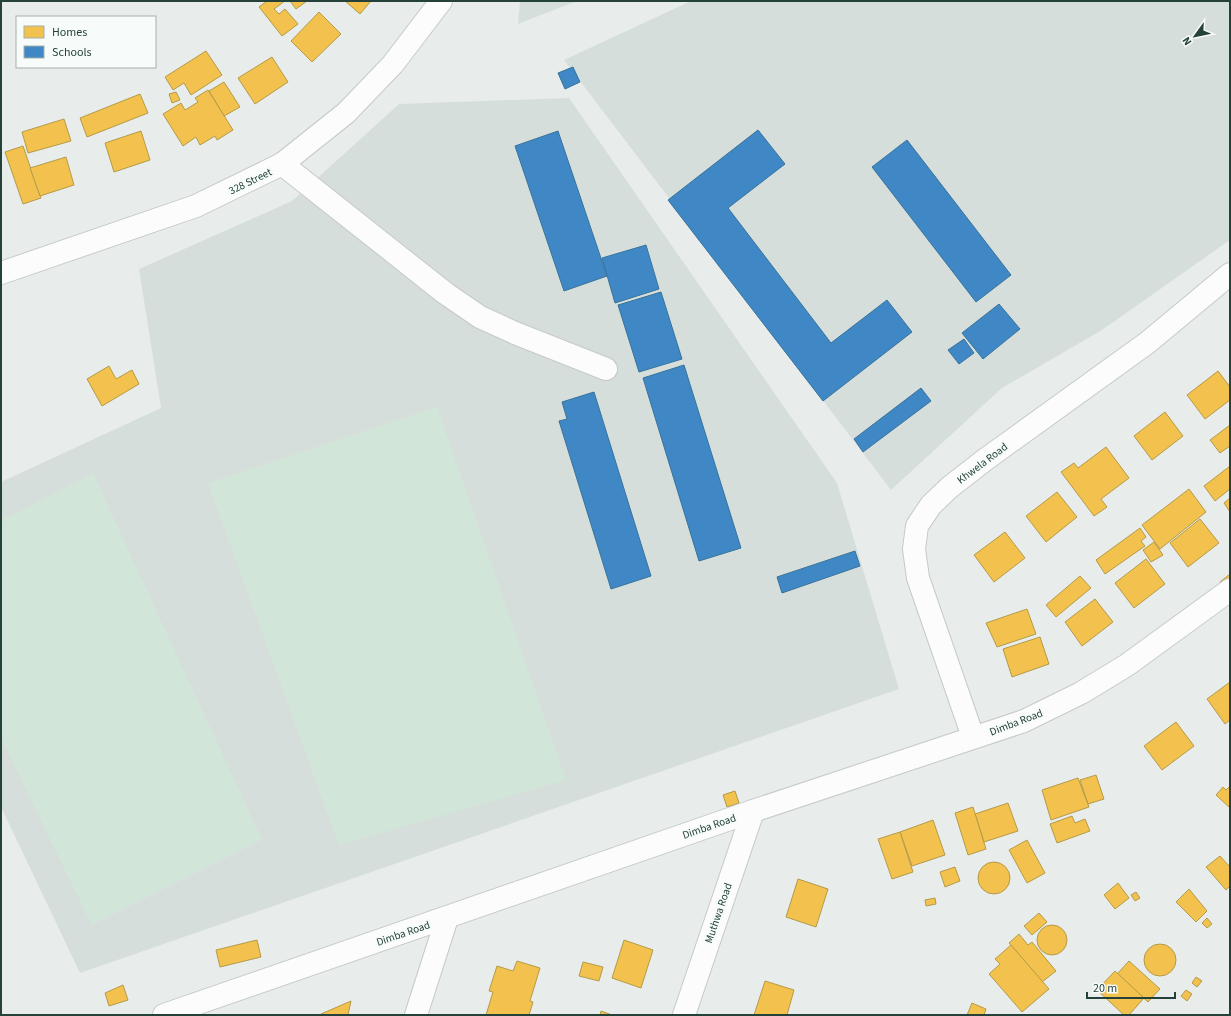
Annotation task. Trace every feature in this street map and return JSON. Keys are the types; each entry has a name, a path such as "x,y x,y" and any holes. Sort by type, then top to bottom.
{"street":[{"name":"328 Street","path":"1,273 196,206 282,164 351,107 393,64 441,1"},
{"path":"282,164 389,250 445,293 480,317 514,334 606,369"},
{"name":"Khwela Road","path":"974,737 918,578 914,548 917,526 932,506 950,487 986,459 1148,343 1230,274"},
{"name":"Dimba Road","path":"164,1015 753,811 1024,721 1081,693 1127,665 1230,590"},
{"name":"Muthwa Road","path":"684,1015 753,811"},
{"path":"416,1015 447,918"}],"shaded area":[{"path":"520,1 577,1 518,24"},
{"path":"691,1 1230,1 1230,240 1102,330 1002,388 891,490 564,60"},
{"path":"569,98 837,483 899,689 80,973 1,807 1,482 161,408 139,269 292,201 399,104"}],"green space":[{"path":"437,407 566,780 339,845 208,483"},
{"path":"93,474 262,840 92,925 1,738 1,521"}],"building: Homes":[{"path":"267,1 285,1 274,9 279,14 285,9 298,24 282,36 259,7"},
{"path":"290,1 307,1 296,9"},
{"path":"345,1 371,1 360,14"},
{"path":"319,12 341,34 312,62 291,41"},
{"path":"206,51 222,75 191,95 184,83 173,90 165,77"},
{"path":"272,57 288,82 255,104 238,78"},
{"path":"224,82 240,107 224,116 209,91"},
{"path":"208,90 233,130 217,140 215,136 200,145 196,137 183,146 163,114 181,103 185,110 198,102 195,98"},
{"path":"176,92 180,100 172,103 169,94"},
{"path":"140,94 148,113 87,137 80,118"},
{"path":"64,119 71,141 28,153 22,132"},
{"path":"141,131 150,160 114,172 105,143"},
{"path":"23,146 41,198 23,204 5,152"},
{"path":"66,157 74,185 40,196 30,168"},
{"path":"109,366 116,379 132,370 139,384 102,406 87,379"},
{"path":"1218,371 1230,387 1230,400 1205,419 1187,395"},
{"path":"1165,412 1183,436 1152,460 1134,436"},
{"path":"1230,425 1230,446 1220,453 1210,440"},
{"path":"1106,447 1129,478 1101,499 1107,507 1094,516 1061,472 1074,463 1078,468"},
{"path":"1230,466 1230,489 1215,501 1204,486"},
{"path":"1189,489 1206,512 1160,549 1142,525"},
{"path":"1057,492 1077,517 1046,542 1026,516"},
{"path":"1230,498 1230,512 1224,503"},
{"path":"1200,519 1219,543 1188,567 1170,543"},
{"path":"1140,528 1146,537 1141,541 1145,546 1105,574 1096,560"},
{"path":"1005,532 1025,558 994,582 974,555"},
{"path":"1154,542 1163,555 1151,562 1143,550"},
{"path":"1146,559 1165,584 1134,608 1115,583"},
{"path":"1230,574 1230,587 1226,590 1220,582"},
{"path":"1080,576 1091,588 1056,617 1046,605"},
{"path":"1095,599 1113,622 1082,646 1065,622"},
{"path":"1027,609 1036,634 997,647 986,623"},
{"path":"1040,637 1049,664 1012,677 1003,649"},
{"path":"1230,682 1230,720 1225,724 1207,699"},
{"path":"1176,722 1194,746 1162,770 1144,746"},
{"path":"1096,775 1104,799 1088,804 1080,780"},
{"path":"1078,778 1089,807 1051,820 1042,790"},
{"path":"1230,786 1230,808 1216,795 1223,787 1226,790"},
{"path":"735,791 739,803 727,807 723,795"},
{"path":"1008,803 1018,831 984,842 975,814"},
{"path":"973,807 986,849 968,855 955,813"},
{"path":"1072,816 1075,823 1085,819 1090,831 1057,843 1050,824"},
{"path":"933,820 945,855 912,866 900,832"},
{"path":"900,832 913,872 892,879 878,839"},
{"path":"1027,840 1045,873 1027,883 1009,850"},
{"path":"1220,856 1229,866 1230,865 1230,886 1226,890 1206,867"},
{"path":"991,862 997,862 1007,869 1010,878 1009,884 1003,891 997,894 991,894 981,887 978,881 978,875 985,865"},
{"path":"955,867 960,881 945,887 940,872"},
{"path":"798,879 828,889 816,927 786,917"},
{"path":"1118,883 1129,898 1115,909 1104,895"},
{"path":"1189,889 1207,911 1196,922 1176,902"},
{"path":"1136,892 1140,898 1135,901 1131,895"},
{"path":"935,898 936,904 926,906 925,900"},
{"path":"1039,913 1047,922 1032,935 1024,926"},
{"path":"1207,918 1212,924 1207,928 1202,923"},
{"path":"1052,925 1063,929 1067,940 1063,951 1052,955 1041,951 1037,940 1041,929"},
{"path":"1019,934 1028,945 1032,942 1056,971 1042,982 1009,943"},
{"path":"257,940 261,957 220,967 216,950"},
{"path":"624,940 653,950 641,988 612,978"},
{"path":"1157,944 1163,944 1172,948 1176,960 1172,972 1163,976 1157,976 1148,972 1144,963 1144,957 1148,948"},
{"path":"1011,945 1049,989 1022,1012 989,974 1000,964 995,959"},
{"path":"517,961 540,968 530,1001 533,1002 529,1015 486,1015 493,992 489,991 497,966 513,971"},
{"path":"1129,961 1160,989 1148,1002 1117,974"},
{"path":"583,962 603,967 599,981 579,976"},
{"path":"1115,971 1144,998 1129,1015 1124,1015 1097,990"},
{"path":"1196,977 1202,981 1197,987 1192,983"},
{"path":"765,981 794,990 787,1015 754,1015"},
{"path":"123,985 128,1000 109,1006 105,993"},
{"path":"1186,990 1192,994 1187,1001 1181,996"},
{"path":"351,1001 348,1015 320,1015 321,1014"},
{"path":"972,1003 986,1009 984,1015 967,1015"},
{"path":"601,1011 612,1015 600,1015"}],"building: Schools":[{"path":"573,67 580,82 565,89 558,73"},
{"path":"758,130 785,164 728,208 831,343 887,300 912,332 823,401 668,200"},
{"path":"558,131 607,276 564,291 515,146"},
{"path":"907,140 1011,275 976,302 872,167"},
{"path":"646,245 659,289 615,303 602,258"},
{"path":"661,292 682,359 639,372 618,305"},
{"path":"999,304 1020,329 983,359 962,333"},
{"path":"964,339 974,353 959,364 948,350"},
{"path":"684,365 741,548 699,561 643,378"},
{"path":"921,388 931,401 863,452 854,439"},
{"path":"594,392 651,576 611,589 559,421 567,419 562,402"},
{"path":"855,551 860,566 782,593 777,577"}]}
